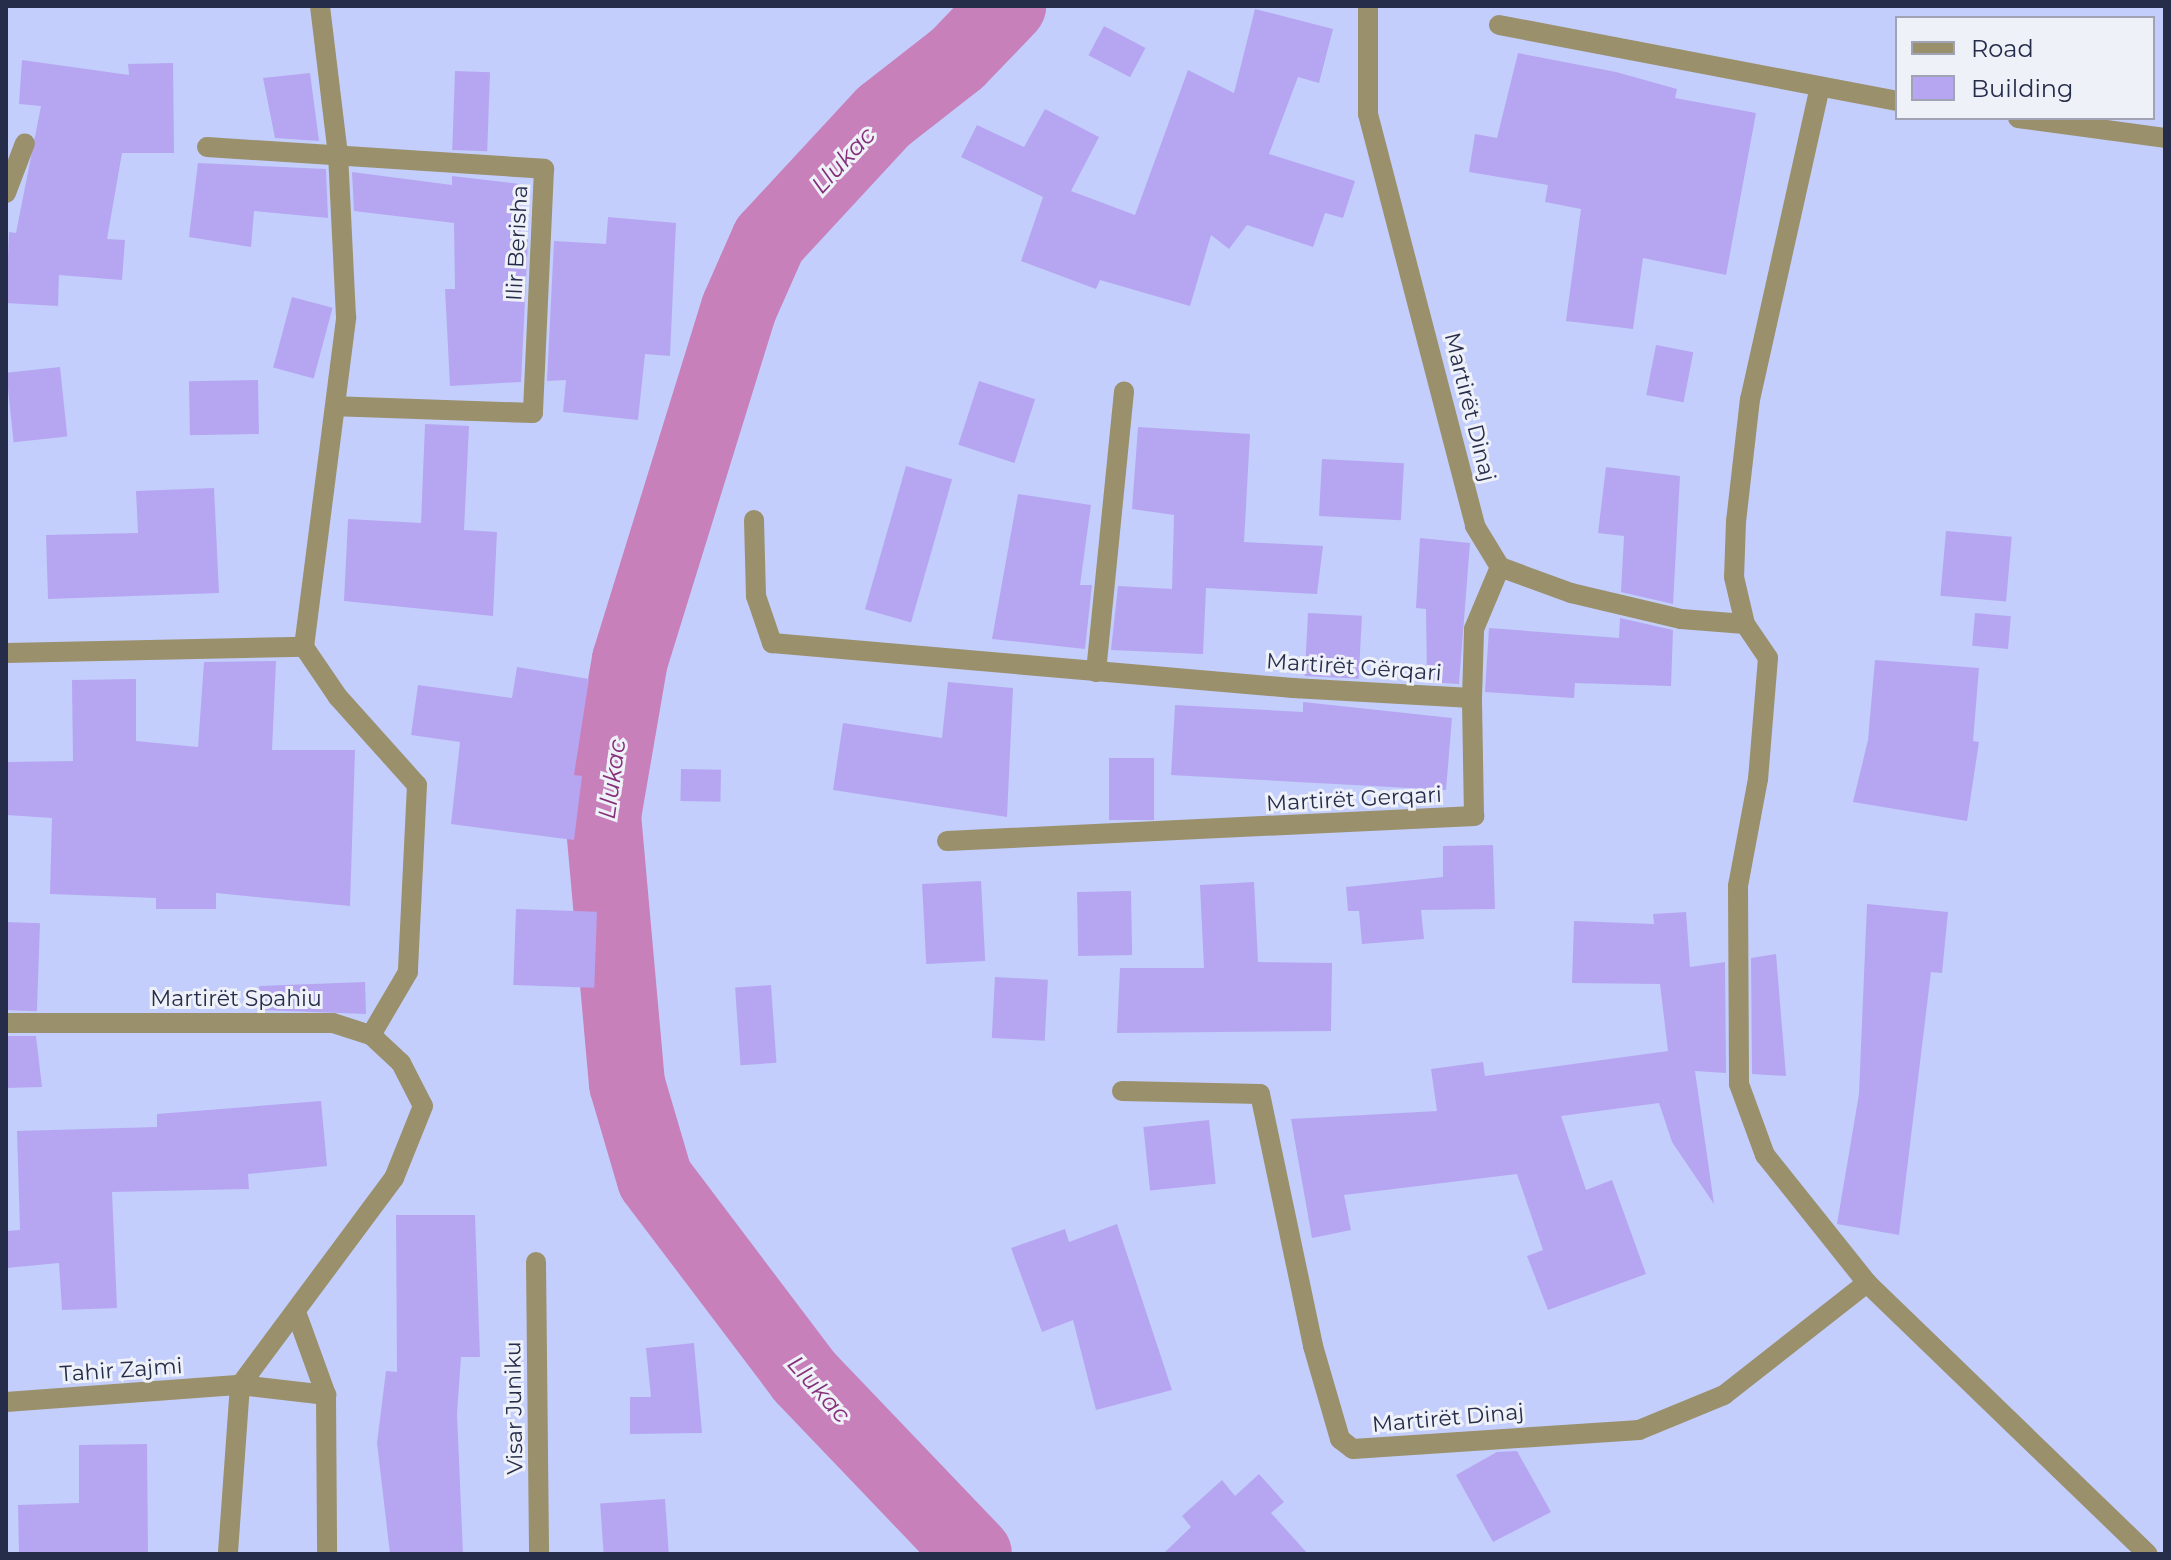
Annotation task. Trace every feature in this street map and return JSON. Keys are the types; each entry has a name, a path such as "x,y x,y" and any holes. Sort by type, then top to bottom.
{"street":[{"path":"320,6 338,155 346,317 304,647 338,697 417,785 408,972 371,1035"},
{"name":"Martirët Dinaj","path":"1368,6 1368,114 1475,526 1500,567"},
{"path":"1499,25 1819,91 1895,101"},
{"path":"1819,91 1750,399 1734,577 1745,624 1768,658 1758,779 1738,886 1739,1084 1765,1155 1867,1283 2148,1554"},
{"path":"2033,120 2165,138"},
{"path":"6,193 25,143"},
{"name":"Ilir Berisha","path":"207,147 544,169 533,413 337,406"},
{"path":"1096,672 1124,391"},
{"name":"Martirët Gërqari","path":"754,520 756,596 772,643 1096,672 1472,698 1474,629 1500,567"},
{"path":"1500,567 1667,616 1745,624"},
{"path":"6,653 304,647"},
{"name":"Martirët Gerqari","path":"947,841 1119,838 1474,816 1472,698"},
{"name":"Martirët Spahiu","path":"6,1023 333,1023 371,1035 401,1063 423,1106 394,1178 296,1312"},
{"name":"Martirët Dinaj","path":"1122,1091 1260,1094 1313,1346 1340,1439 1353,1449 1639,1430 1724,1395 1867,1283"},
{"name":"Visar Juniku","path":"536,1262 539,1554"},
{"path":"228,1554 240,1385 296,1312"},
{"path":"296,1312 326,1395 327,1554"},
{"name":"Tahir Zajmi","path":"6,1402 240,1385 326,1395"}],"building":[{"path":"1255,9 1333,29 1319,83 1298,77 1269,154 1355,181 1343,218 1325,213 1313,247 1247,225 1229,249 1211,235 1190,306 1100,280 1096,289 1021,261 1043,197 961,157 977,125 1024,147 1045,109 1099,137 1071,191 1135,215 1188,70 1234,93"},
{"path":"1104,26 1145,48 1130,77 1089,55"},
{"path":"1518,53 1616,72 1677,89 1675,98 1756,113 1726,275 1643,258 1633,329 1566,321 1581,209 1545,202 1548,185 1469,172 1475,134 1497,138"},
{"path":"22,60 129,75 128,64 173,63 174,153 122,153 107,239 125,240 122,280 59,275 58,306 6,303 9,232 16,233 41,106 19,104"},
{"path":"455,71 490,72 487,151 452,150"},
{"path":"310,73 319,141 275,138 263,78"},
{"path":"198,163 326,169 328,218 254,211 251,247 189,237"},
{"path":"352,172 452,185 452,176 520,184 521,239 528,239 521,382 450,386 445,289 455,289 454,223 354,211"},
{"path":"608,217 676,223 670,356 645,354 638,420 563,412 566,380 547,381 554,241 606,244"},
{"path":"292,297 333,308 314,378 273,368"},
{"path":"1656,345 1693,352 1684,402 1646,395"},
{"path":"60,367 67,437 14,442 6,373"},
{"path":"258,380 259,434 190,435 189,381"},
{"path":"979,381 1035,399 1014,463 958,445"},
{"path":"425,424 469,426 464,530 497,532 493,616 344,601 348,519 421,523"},
{"path":"1138,427 1250,434 1244,542 1323,546 1317,594 1206,588 1203,654 1111,650 1118,586 1172,589 1174,515 1132,509"},
{"path":"1322,459 1404,463 1401,520 1319,516"},
{"path":"906,466 952,479 911,622 865,609"},
{"path":"1606,467 1680,476 1673,604 1621,592 1624,536 1598,533"},
{"path":"214,488 219,593 48,599 46,535 138,533 136,491"},
{"path":"1018,494 1091,505 1080,585 1092,585 1085,649 992,639"},
{"path":"1946,531 2012,537 2006,602 1940,596"},
{"path":"1420,538 1470,543 1459,684 1427,682 1426,609 1416,608"},
{"path":"1308,613 1362,616 1359,679 1305,676"},
{"path":"1975,613 2011,616 2008,649 1972,646"},
{"path":"1620,618 1673,630 1671,686 1575,683 1574,698 1485,692 1489,628 1619,638"},
{"path":"1875,660 1979,668 1973,741 1979,742 1967,821 1853,802 1868,740"},
{"path":"276,661 272,750 355,750 350,906 216,893 216,909 156,909 156,898 50,894 52,818 6,815 6,762 73,761 72,680 136,679 136,741 198,747 204,662"},
{"path":"517,667 589,679 574,775 582,776 574,840 451,824 460,742 411,735 418,685 512,698"},
{"path":"948,682 1013,688 1007,817 833,790 843,723 942,738"},
{"path":"1303,702 1452,718 1446,790 1171,775 1175,705 1303,712"},
{"path":"1109,758 1154,758 1154,820 1109,820"},
{"path":"681,769 721,770 720,802 680,801"},
{"path":"1493,845 1495,909 1421,910 1424,939 1362,944 1359,911 1348,911 1346,887 1443,877 1443,846"},
{"path":"981,881 985,961 926,964 922,884"},
{"path":"1254,882 1258,962 1332,963 1331,1031 1117,1033 1120,968 1204,968 1200,885"},
{"path":"1131,891 1132,955 1078,956 1077,892"},
{"path":"1867,904 1948,912 1942,973 1931,972 1899,1235 1837,1224 1859,1094"},
{"path":"516,909 597,912 594,988 513,985"},
{"path":"1686,912 1690,967 1725,962 1726,1073 1695,1071 1714,1204 1672,1142 1659,1103 1561,1116 1586,1190 1612,1180 1646,1274 1548,1310 1527,1256 1543,1250 1517,1174 1344,1195 1351,1230 1312,1238 1291,1119 1437,1111 1431,1069 1483,1062 1485,1076 1668,1051 1660,984 1572,983 1574,921 1654,924 1653,914"},
{"path":"6,922 40,923 37,1011 6,1010"},
{"path":"1776,954 1786,1076 1752,1074 1751,958"},
{"path":"995,977 1048,980 1045,1041 992,1038"},
{"path":"365,982 366,1014 260,1010 259,986"},
{"path":"771,985 776,1063 741,1065 735,988"},
{"path":"6,1036 36,1036 42,1087 6,1088"},
{"path":"321,1101 327,1166 248,1174 249,1189 112,1192 117,1308 62,1310 59,1263 6,1268 6,1231 20,1230 17,1131 157,1127 157,1114"},
{"path":"1209,1120 1216,1184 1150,1191 1143,1127"},
{"path":"396,1215 475,1215 480,1357 461,1357 457,1414 463,1554 390,1554 377,1443 386,1371 397,1372"},
{"path":"1117,1224 1172,1390 1096,1410 1073,1320 1042,1332 1011,1248 1065,1229 1069,1242"},
{"path":"694,1343 702,1433 630,1434 630,1397 651,1397 646,1348"},
{"path":"147,1444 148,1554 19,1553 18,1505 79,1503 79,1445"},
{"path":"1517,1451 1551,1512 1493,1542 1456,1475 1497,1452"},
{"path":"1259,1474 1284,1502 1271,1513 1308,1554 1163,1554 1191,1527 1182,1516 1222,1480 1235,1496"},
{"path":"665,1499 669,1554 604,1554 600,1504"}],"waterway":[{"name":"Llukac","path":"974,1554 804,1376 655,1179 627,1084 603,816 630,660 739,308 769,240 884,116 957,59 1008,6"}]}
